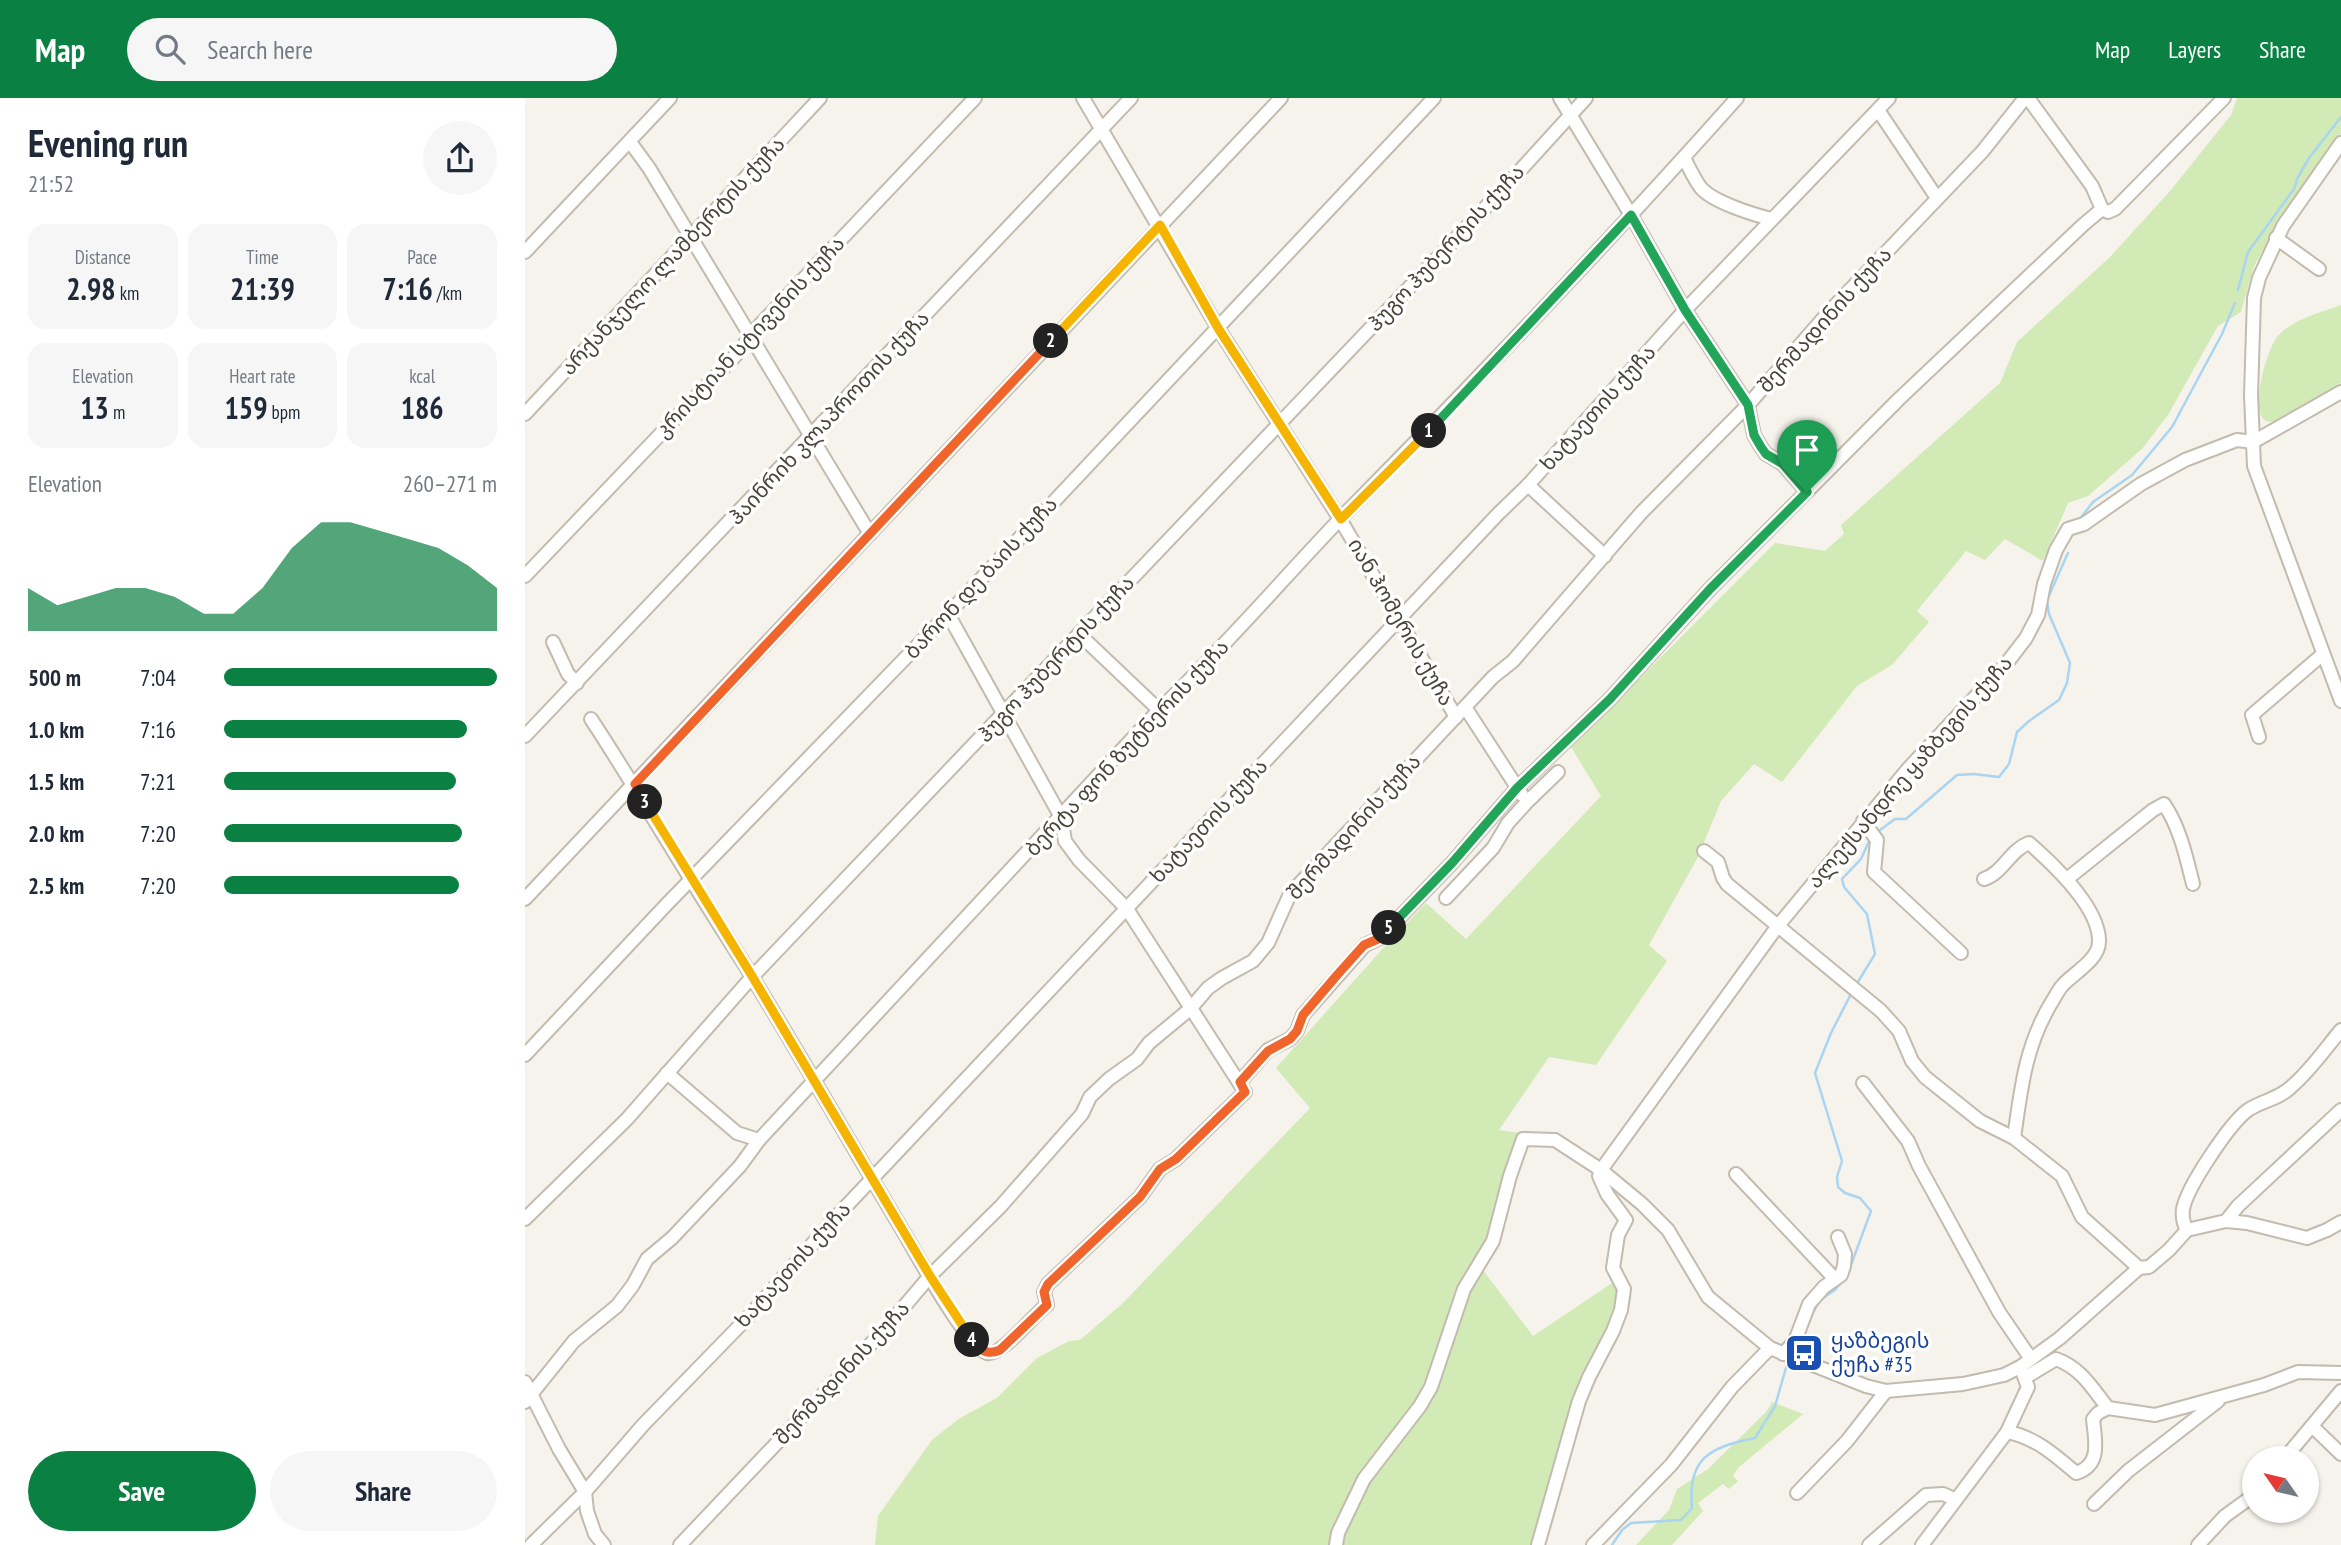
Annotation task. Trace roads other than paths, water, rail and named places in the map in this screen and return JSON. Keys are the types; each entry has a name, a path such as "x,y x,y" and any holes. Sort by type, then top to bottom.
{"street":[{"path":"525,252 670,98"},
{"name":"არქანჯელო ლამბერტის ქუჩა","path":"525,414 820,98"},
{"name":"კრისტიან სტივენის ქუჩა","path":"525,576 735,356 767,317 975,98"},
{"name":"იან ჰომერის ქუჩა","path":"1083,98 1160,225 1218,328 1341,519 1456,717"},
{"name":"ჰაინრიხ კლაპროთის ქუჩა","path":"525,736 1131,98"},
{"path":"525,900 1281,98"},
{"name":"ბარონ დე ბაის ქუჩა","path":"525,1055 948,614 1434,98"},
{"path":"1560,98 1685,310 1748,405 1754,435 1761,447 1766,454 1783,464 1807,492"},
{"name":"ჰუგო ჰუბერტის ქუჩა","path":"525,1219 627,1119 752,976 1280,424 1586,98"},
{"name":"ბერტა ფონ ზუტნერის ქუჩა","path":"529,1399 574,1341 617,1306 633,1285 647,1259 673,1238 740,1166 759,1140 1159,710 1207,664 1341,519 1430,429 1738,98"},
{"name":"ხატაეთის ქუჩა","path":"531,1545 585,1492 643,1425 753,1312 872,1180 1528,485 1685,310 1889,98"},
{"path":"2033,100 2092,186 2102,209 2108,212 2115,209 2224,98"},
{"name":"შერმადინის ქუჩა","path":"680,1545 885,1329 930,1276 1001,1206 1082,1114 1090,1097 1137,1059 1150,1043 1190,1009 1209,988 1253,961 1268,943 1290,894 1493,677 1513,661 1641,513 1748,405 1828,313 2033,100"},
{"path":"1878,110 1937,198"},
{"path":"630,142 649,168 870,534"},
{"path":"2340,145 2276,238 2259,278 2254,298 2251,395 2254,466 2341,701"},
{"path":"1684,158 1700,187 1709,195 1748,214 1772,219"},
{"path":"591,719 635,784 691,880 752,976 930,1276 967,1334 984,1352 992,1353 1000,1350 1047,1305 1044,1292 1048,1284 1140,1197 1160,1169 1176,1159 1243,1087 1268,1051 1290,1039 1297,1031 1303,1015 1364,945 1378,939 1452,863 1517,788 1610,699 1710,589 1807,492 2019,284 2102,209"},
{"path":"2276,238 2319,269"},
{"path":"2253,442 2341,392"},
{"name":"ალექსანდრე ყაზბეგის ქუჩა","path":"1601,1170 1777,927 1907,770 2006,664 2026,638 2038,615 2056,550 2068,529 2084,524 2123,496 2185,460 2237,440 2253,442"},
{"path":"1528,485 1605,555"},
{"path":"948,614 968,655 1005,713 1022,750 1061,817 1065,841 1079,860 1127,909 1243,1087"},
{"path":"1079,634 1159,710"},
{"path":"553,642 568,674 577,683"},
{"path":"2259,737 2252,715 2323,654"},
{"name":"იან ჰომერის ქუჩა","path":"1465,707 1527,802"},
{"path":"1446,898 1493,848 1508,823 1558,772"},
{"path":"2067,878 2164,804 2180,836 2193,884"},
{"path":"1865,823 1877,840 1874,872 1961,953"},
{"path":"1984,879 1993,876 2022,846 2029,843 2067,878 2078,892 2093,920 2099,940 2097,951 2061,987 2035,1034 2022,1080 2014,1138"},
{"path":"1704,851 1718,862 1727,884 1881,1010 1899,1031 1912,1061 1925,1077 1980,1121 2014,1138 2062,1176 2082,1217 2139,1268"},
{"path":"2187,1230 2182,1211 2186,1199 2203,1168 2241,1117 2251,1108 2276,1098 2290,1088 2341,1030"},
{"path":"667,1073 737,1133 759,1140"},
{"path":"1863,1083 1908,1141 1999,1312 2031,1359"},
{"path":"2226,1222 2238,1206 2341,1110"},
{"path":"1336,1545 1338,1534 1364,1479 1420,1406 1431,1387 1464,1289 1493,1241 1523,1139 1555,1140 1601,1170 1651,1211 1668,1230 1709,1297 1770,1348 1783,1354 1866,1387 1886,1391 1963,1384 2023,1372 2056,1359 2080,1371 2108,1408"},
{"path":"1538,1545 1579,1401 1621,1310 1623,1289 1613,1268 1618,1235 1626,1220 1607,1194 1599,1176 1601,1170"},
{"path":"1736,1174 1835,1278"},
{"path":"2023,1372 2031,1359 2060,1338 2139,1268 2149,1267 2187,1230 2226,1222 2247,1223 2307,1238 2341,1222"},
{"path":"1783,1354 1795,1341 1809,1304 1841,1275 1845,1266 1845,1254 1838,1237"},
{"path":"1593,1545 1671,1465 1732,1387 1770,1348"},
{"path":"1922,1545 2007,1432 2028,1387 2023,1372"},
{"path":"2007,1432 2021,1435 2044,1446 2076,1473 2081,1472 2095,1457 2097,1447 2093,1419 2108,1408 2155,1415 2298,1372 2341,1373"},
{"path":"525,1382 529,1399 585,1492 587,1511 595,1534 604,1545"},
{"path":"1797,1493 1847,1441 1886,1391"},
{"path":"2295,1446 2341,1391"},
{"path":"2094,1504 2129,1471 2224,1396"},
{"path":"2312,1426 2341,1454"},
{"path":"1869,1545 1926,1495 1943,1494 1954,1499"},
{"path":"2198,1545 2225,1516 2242,1504"}],"waterway":[{"path":"2238,290 2248,252 2294,189 2309,158 2341,117"},
{"path":"2079,520 2093,502 2132,475 2172,427 2222,334 2235,303"},
{"path":"1876,833 1895,819 1906,819 1957,775 1999,777 2009,764 2017,732 2059,700 2067,683 2070,663 2049,614 2047,600 2068,553"},
{"path":"1856,985 1875,954 1867,914 1844,887 1842,879 1861,859 1871,837"},
{"path":"1848,1273 1871,1211 1860,1198 1845,1193 1838,1187 1837,1177 1842,1161 1815,1073 1851,994"},
{"path":"1810,1318 1820,1300 1835,1290 1842,1281"},
{"path":"1612,1545 1622,1530 1631,1523 1681,1520 1692,1508 1691,1491 1698,1466 1714,1451 1755,1438 1775,1406 1788,1361"}],"place":[{"name":"ყაზბეგის ქუჩა #35","path":"1804,1353"}]}
